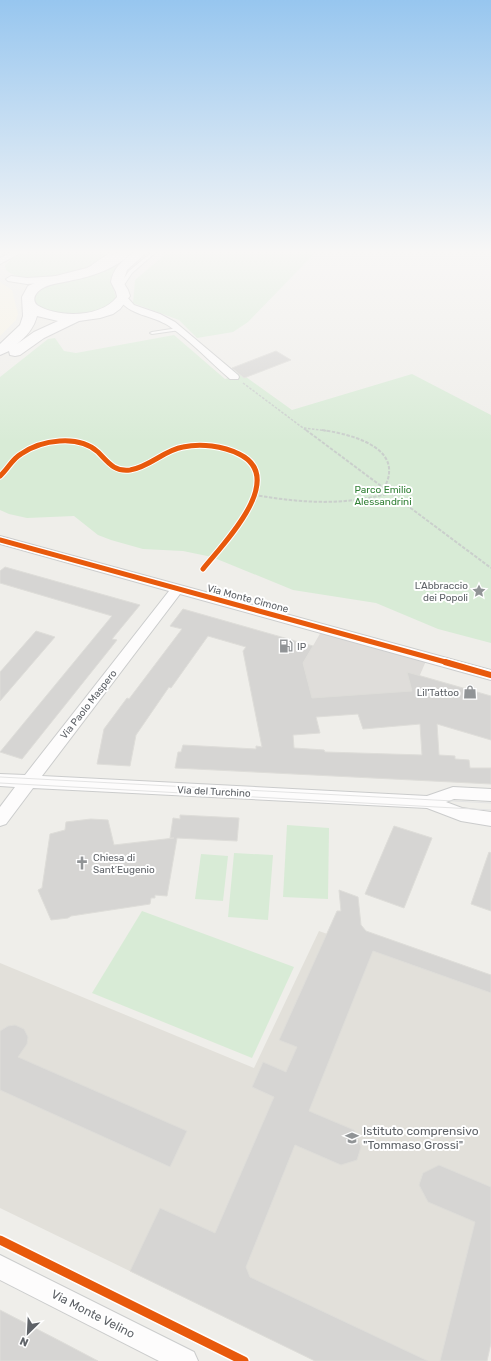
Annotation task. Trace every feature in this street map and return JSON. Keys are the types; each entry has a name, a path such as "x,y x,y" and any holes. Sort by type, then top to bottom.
{"street":[{"path":"0,351 26,327 31,316"},
{"path":"51,316 80,317"},
{"path":"0,362 39,334 80,317 87,316"},
{"path":"155,316 163,318 178,329 234,376"},
{"name":"Via Monte Cimone","path":"0,540 491,675"},
{"name":"Via Paolo Maspero","path":"0,819 177,589"},
{"name":"Via del Turchino","path":"0,780 428,802 461,814 491,819"},
{"name":"Via del Turchino","path":"428,802 453,793 491,795"},
{"name":"Via Monte Velino","path":"0,1267 185,1361"}],"lane":[{"path":"152,333 178,329"}],"path":[{"path":"234,376 491,568"},
{"path":"304,428 320,429 347,434 372,445 380,451 389,467 390,475 385,488"},
{"path":"0,476 20,454 36,446 56,442 67,442 90,446 110,466 124,470 141,467 175,448 206,446 236,452 249,460 256,470 258,478 254,495 249,510 202,569"},
{"path":"254,495 305,503 330,504 366,500 391,493"}],"shaded area":[{"path":"0,316 17,316 16,320 0,336"},
{"path":"321,632 426,661 413,691 419,709 316,717 303,663"},
{"name":"Istituto comprensivo \"Tommaso Grossi\"","path":"319,931 491,993 491,1343 487,1361 315,1361 0,1208 0,963 254,1068"}],"green space":[{"path":"167,316 254,316 248,322 233,332 197,338 179,320"},
{"name":"Parco Emilio Alessandrini","path":"174,335 225,379 240,375 244,378 246,377 292,410 412,374 491,415 491,643 438,629 376,603 293,590 212,557 183,551 143,549 111,540 98,535 74,516 27,518 9,514 0,510 0,377 48,339 55,338 64,351 76,353"},
{"path":"287,825 329,828 328,899 283,897"},
{"path":"234,853 273,855 268,920 228,917"},
{"path":"201,854 228,856 223,901 195,899"},
{"path":"142,911 294,967 252,1058 92,993"}],"building":[{"path":"276,351 291,360 244,378 232,368"},
{"path":"5,567 140,605 112,639 117,640 22,759 0,752 112,616 0,583 0,571"},
{"path":"183,609 313,646 303,663 312,698 412,691 407,672 491,696 491,740 437,724 439,755 455,756 455,759 469,760 470,768 491,768 491,784 175,768 178,752 181,752 183,745 256,749 256,746 262,747 243,651 246,647 208,636 171,688 169,687 136,735 130,766 97,764 104,729 127,698 129,699 182,629 170,626","holes":["358,714 363,729 420,724 422,755 325,752 324,750 294,748 293,735 320,733 316,717"]},
{"path":"36,631 55,637 0,701 0,672"},
{"path":"180,815 239,818 237,841 177,838 167,896 155,895 155,898 151,898 150,904 51,920 38,890 42,888 50,834 65,830 66,822 91,819 108,820 114,845 174,838 170,838 173,818 180,819"},
{"path":"394,826 432,838 404,908 365,894"},
{"path":"489,852 491,853 491,911 471,904"},
{"path":"339,890 358,897 361,925 366,931 491,975 491,993 373,951 309,1111 354,1130 361,1147 357,1160 341,1165 295,1145 246,1267 250,1277 428,1361 315,1361 130,1271 160,1208 215,1233 274,1097 252,1087 263,1062 286,1072 297,1047 279,1040 337,911 341,911"},
{"path":"15,1025 24,1029 28,1037 27,1044 18,1057 187,1131 170,1167 0,1090 0,1031 8,1026"},
{"path":"439,1165 491,1187 491,1343 487,1361 440,1361 475,1222 428,1202 419,1185 423,1173"},
{"path":"0,1310 62,1342 98,1361 0,1361"}],"tram line":[{"path":"0,777 491,803"},
{"path":"0,783 491,810"}],"cycle path":[{"path":"0,476 20,454 28,449 47,443 68,441 87,445 100,454 112,467 122,470 142,467 176,448 185,446 208,446 221,448 244,456 252,463 257,472 258,481 253,501 249,510 203,569"},
{"path":"0,540 491,675"},
{"path":"0,1240 244,1361"}],"place":[{"name":"L’Abbraccio dei Popoli","path":"479,591"},
{"name":"IP","path":"286,646"},
{"name":"Lil'Tattoo","path":"470,692"},
{"name":"Chiesa di Sant’Eugenio","path":"82,863"},
{"name":"Istituto comprensivo \"Tommaso Grossi\"","path":"352,1138"}]}
